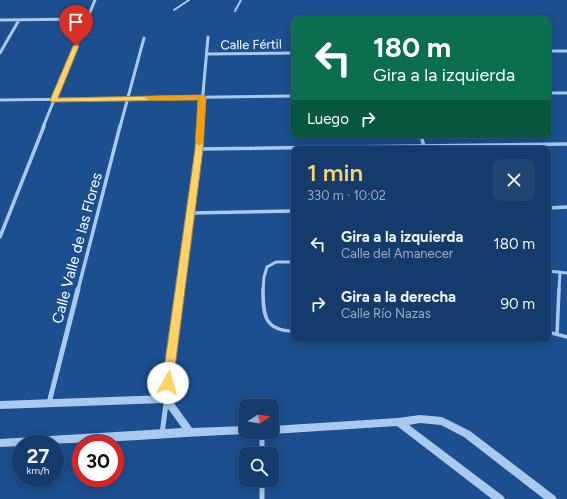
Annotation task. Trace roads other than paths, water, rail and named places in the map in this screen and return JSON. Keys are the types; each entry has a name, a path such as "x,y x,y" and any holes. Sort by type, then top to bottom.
{"street":[{"path":"0,237 95,0"},
{"path":"0,20 87,19"},
{"path":"0,52 19,20"},
{"name":"Calle Valle de las Flores","path":"49,403 127,98 144,38"},
{"path":"162,435 199,149 202,97 208,38"},
{"path":"551,51 567,51"},
{"name":"Calle Fértil","path":"207,54 291,53"},
{"path":"551,93 567,93"},
{"path":"0,100 291,96"},
{"path":"472,146 567,144"},
{"path":"199,149 291,148"},
{"path":"551,208 567,208"},
{"path":"191,213 291,211"},
{"path":"0,405 166,399"},
{"path":"166,399 190,432"},
{"path":"279,430 398,422 420,419 442,420 467,434 552,499"},
{"path":"398,422 500,499"},
{"path":"0,443 239,430"},
{"path":"262,487 262,499"}],"lane":[{"path":"174,10 189,0"},
{"path":"235,11 241,0"},
{"path":"291,262 281,261 271,264 265,268 263,276 265,314 268,323 275,328 291,331"},
{"path":"551,270 567,273"},
{"path":"557,334 560,272"},
{"path":"551,333 567,337"}]}
